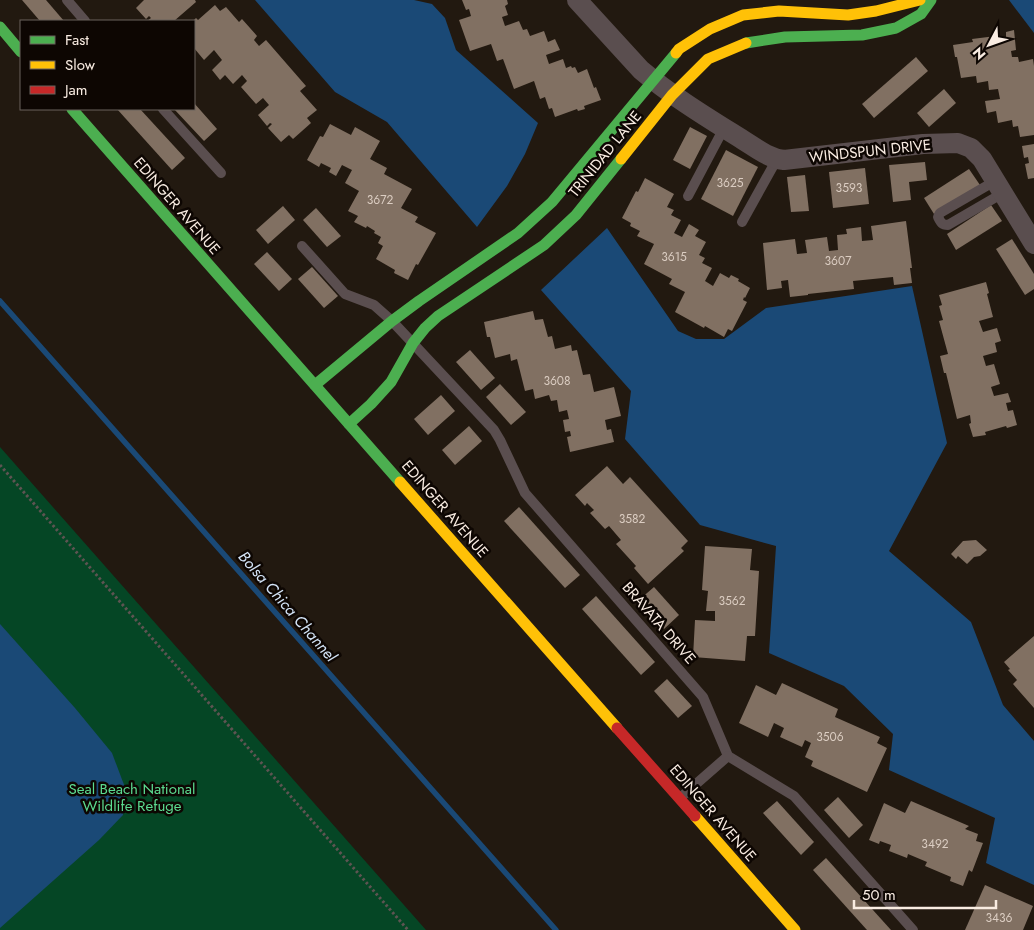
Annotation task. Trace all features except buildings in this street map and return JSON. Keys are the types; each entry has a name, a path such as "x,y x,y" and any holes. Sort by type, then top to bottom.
{"street":[{"path":"577,0 641,70 653,80 672,95 766,155 777,159"},
{"name":"TRINIDAD LANE","path":"315,385 392,321 518,233 552,202 679,49 710,29 743,15 779,10 848,15 876,11 920,0"},
{"name":"TRINIDAD LANE","path":"349,424 391,382 413,343 438,316 544,245 576,215 672,95 708,59 749,42 785,37 862,35 896,28 921,14 931,0"},
{"path":"0,27 20,51"},
{"name":"EDINGER AVENUE","path":"73,110 795,930"},
{"name":"WINDSPUN DRIVE","path":"777,159 793,159 923,144 958,143 971,148 982,159 1034,244"}],"lane":[{"path":"67,0 84,20"},
{"path":"164,110 220,174"},
{"path":"688,196 724,128"},
{"path":"742,222 777,159"},
{"path":"999,187 948,225 941,223 938,217 940,213 999,187"},
{"name":"BRAVATA DRIVE","path":"302,246 345,294 374,305 392,321 494,430 525,493 703,697 728,756"},
{"path":"680,798 728,756 794,796 914,930"}],"path":[{"path":"0,465 408,930"}],"green space":[{"name":"Seal Beach National Wildlife Refuge","path":"0,447 22,472 426,930 0,930"}],"water":[{"path":"255,0 414,0 432,4 445,18 456,50 538,123 525,154 507,186 477,227 387,122 335,92"},
{"path":"1009,0 1034,0 1034,33"},
{"path":"607,228 678,331 696,339 724,339 766,308 912,286 947,443 889,551 971,622 1003,705 1034,741 1034,885 986,863 995,818 889,770 893,734 844,686 769,653 776,546 700,525 625,439 631,391 541,290"},
{"path":"0,624 75,708 112,753 126,790 123,815 99,840 0,928"}],"waterway":[{"name":"Bolsa Chica Channel","path":"0,301 556,930"}],"traffic: fast":[{"path":"746,43 785,37 862,35 896,28 921,14 931,0"},
{"path":"0,27 20,51"},
{"path":"315,385 392,321 518,233 552,202 676,53"},
{"path":"73,110 400,482"},
{"path":"349,424 391,382 413,343 425,328 438,316 544,245 576,215 621,159"}],"traffic: slow":[{"path":"676,53 679,49 710,29 743,15 779,11 848,15 876,11 920,0"},
{"path":"621,159 672,95 708,59 746,43"},
{"path":"400,482 617,728"},
{"path":"695,816 795,930"}],"traffic: jam":[{"path":"617,728 695,816"}]}
